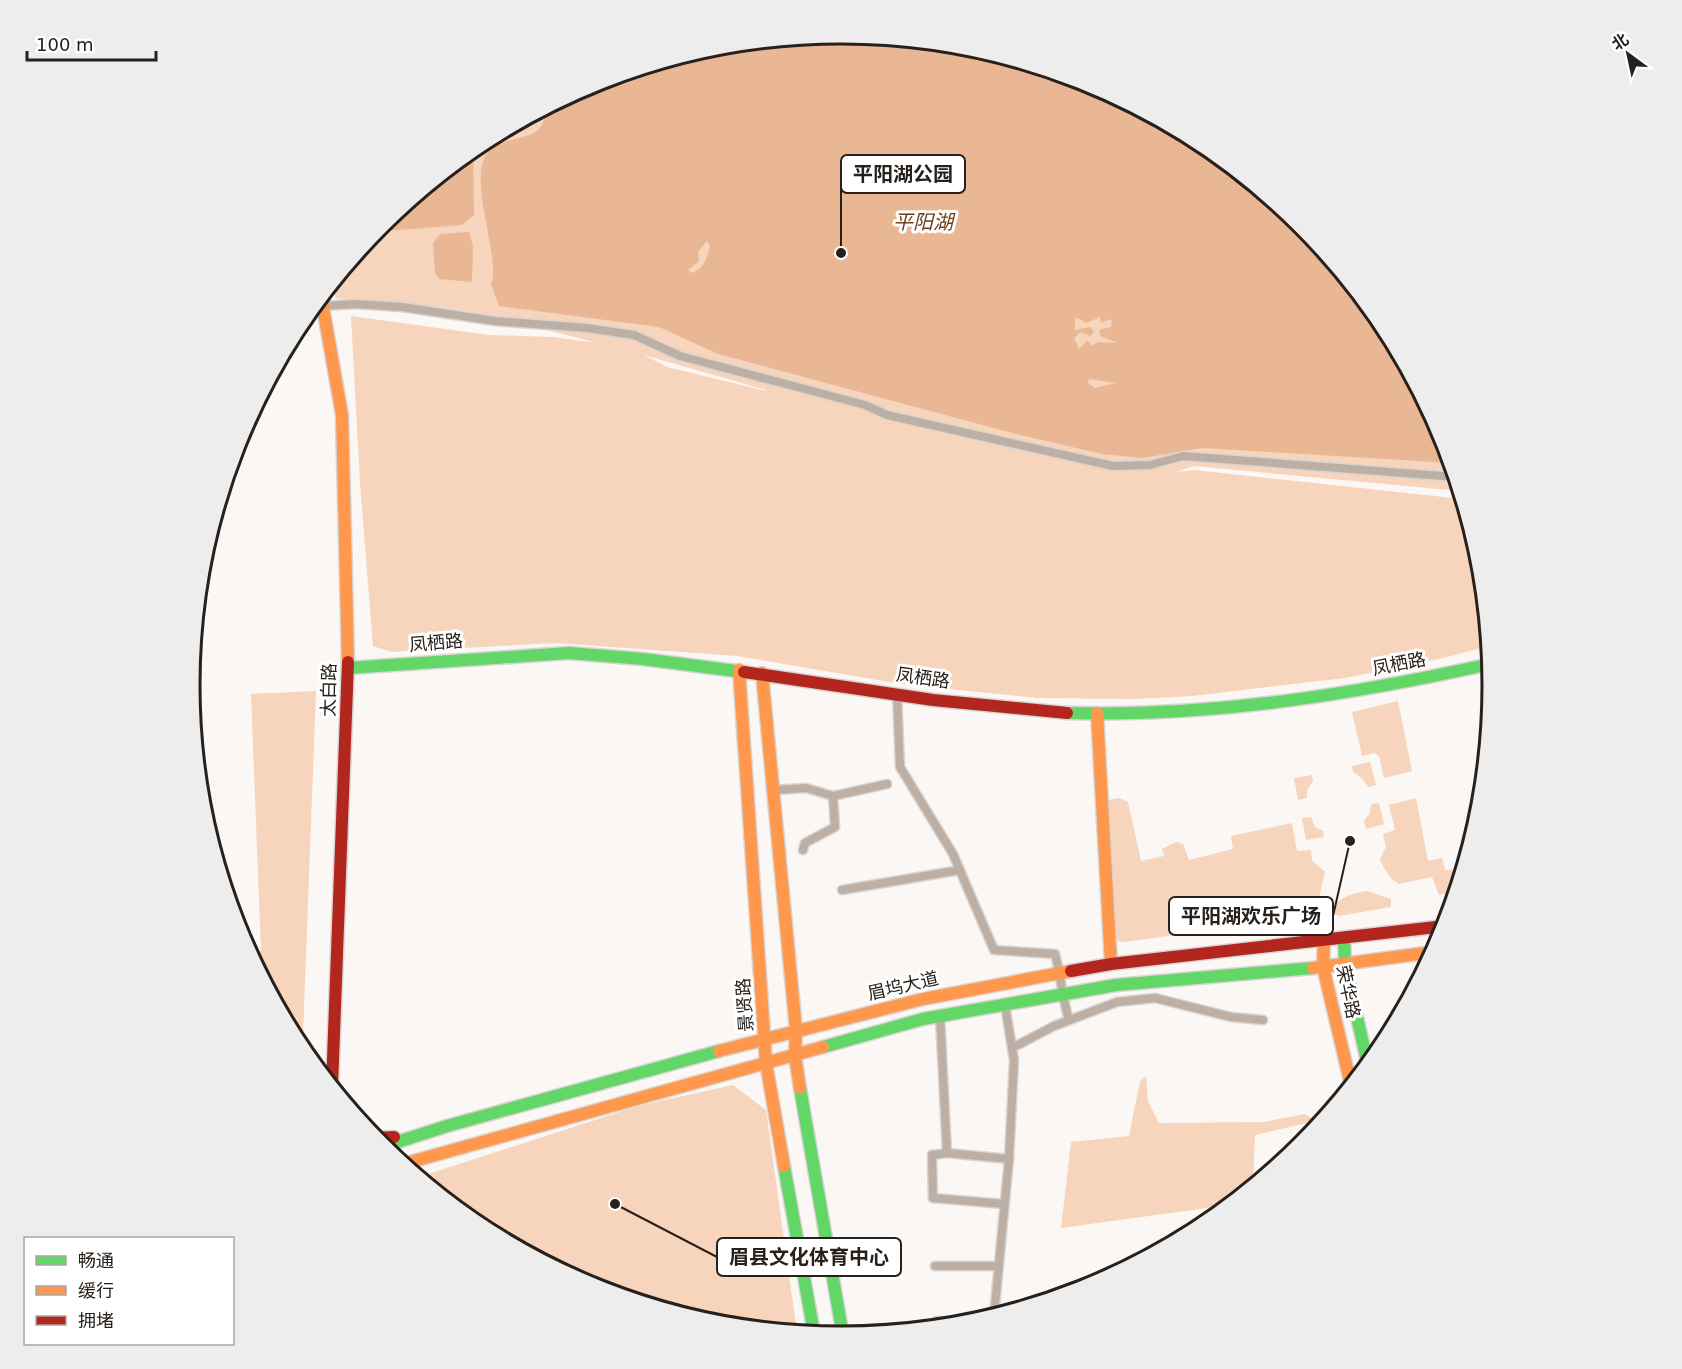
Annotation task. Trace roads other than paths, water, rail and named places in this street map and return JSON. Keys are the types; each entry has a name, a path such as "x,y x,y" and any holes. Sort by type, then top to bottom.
{"main road":[{"name":"太白路","path":"323,307 342,415 348,668 330,1072"},
{"name":"凤栖路","path":"348,668 582,653 739,670 986,705 1097,713 1223,710 1304,700 1482,666"},
{"name":"景贤路","path":"739,670 766,1063 813,1325"},
{"path":"762,673 775,790 796,1030 795,1056 841,1326"},
{"path":"1097,713 1111,964"},
{"name":"眉坞大道","path":"394,1143 796,1030 923,999 1111,964 1434,928"},
{"name":"荣华路","path":"1344,938 1345,965 1365,1053"},
{"name":"荣华路","path":"1324,940 1323,967 1349,1076"},
{"name":"眉坞大道","path":"413,1161 940,1016 1116,986 1345,965 1422,954"},
{"path":"387,1137 417,1136"},
{"path":"417,1165 435,1156"}],"street":[{"path":"327,301 402,307 495,321 587,328 634,335 680,356 865,405 887,415 1113,466 1150,465 1182,456 1447,476"},
{"path":"897,693 900,767 960,870 994,950 1055,954 1060,974 1061,995 1069,1020"},
{"path":"775,790 806,788 833,796 886,784"},
{"path":"803,850 805,843 835,827 833,796"},
{"path":"842,890 960,870"},
{"path":"1012,1048 1069,1020 1117,1002 1155,998 1231,1017 1263,1020"},
{"path":"995,1307 1009,1159 1012,1048 1005,1005"},
{"path":"940,1016 947,1153"},
{"path":"1004,1204 933,1198 932,1155 947,1153 1009,1159"},
{"path":"935,1266 998,1266"}],"water":[{"name":"平阳湖","path":"799,45 883,45 925,49 1007,65 1086,92 1162,129 1197,152 1231,176 1294,231 1350,294 1374,328 1416,401 1442,462 1202,448 1143,458 1102,454 1016,434 718,354 659,327 499,306 491,284 492,258 482,200 482,166 487,154 495,147 532,134 539,129 545,116 596,92 675,65 757,49","holes":["707,241 710,246 705,262 700,268 692,273 688,270 699,261 698,252","1100,317 1101,323 1110,319 1112,321 1111,327 1099,330 1101,336 1117,343 1098,342 1092,346 1085,338 1087,341 1079,349 1074,338 1081,332 1090,336 1094,332 1090,327 1075,330 1075,319 1078,318 1086,323","1089,379 1116,383 1095,388 1088,383"]},
{"path":"473,160 474,215 462,225 388,231 418,203"},
{"path":"469,232 473,245 472,282 439,279 435,273 433,243 440,234"}],"place":[{"name":"平阳湖公园","path":"841,253"},
{"name":"平阳湖欢乐广场","path":"1350,841"},
{"name":"眉县文化体育中心","path":"615,1204"}]}
